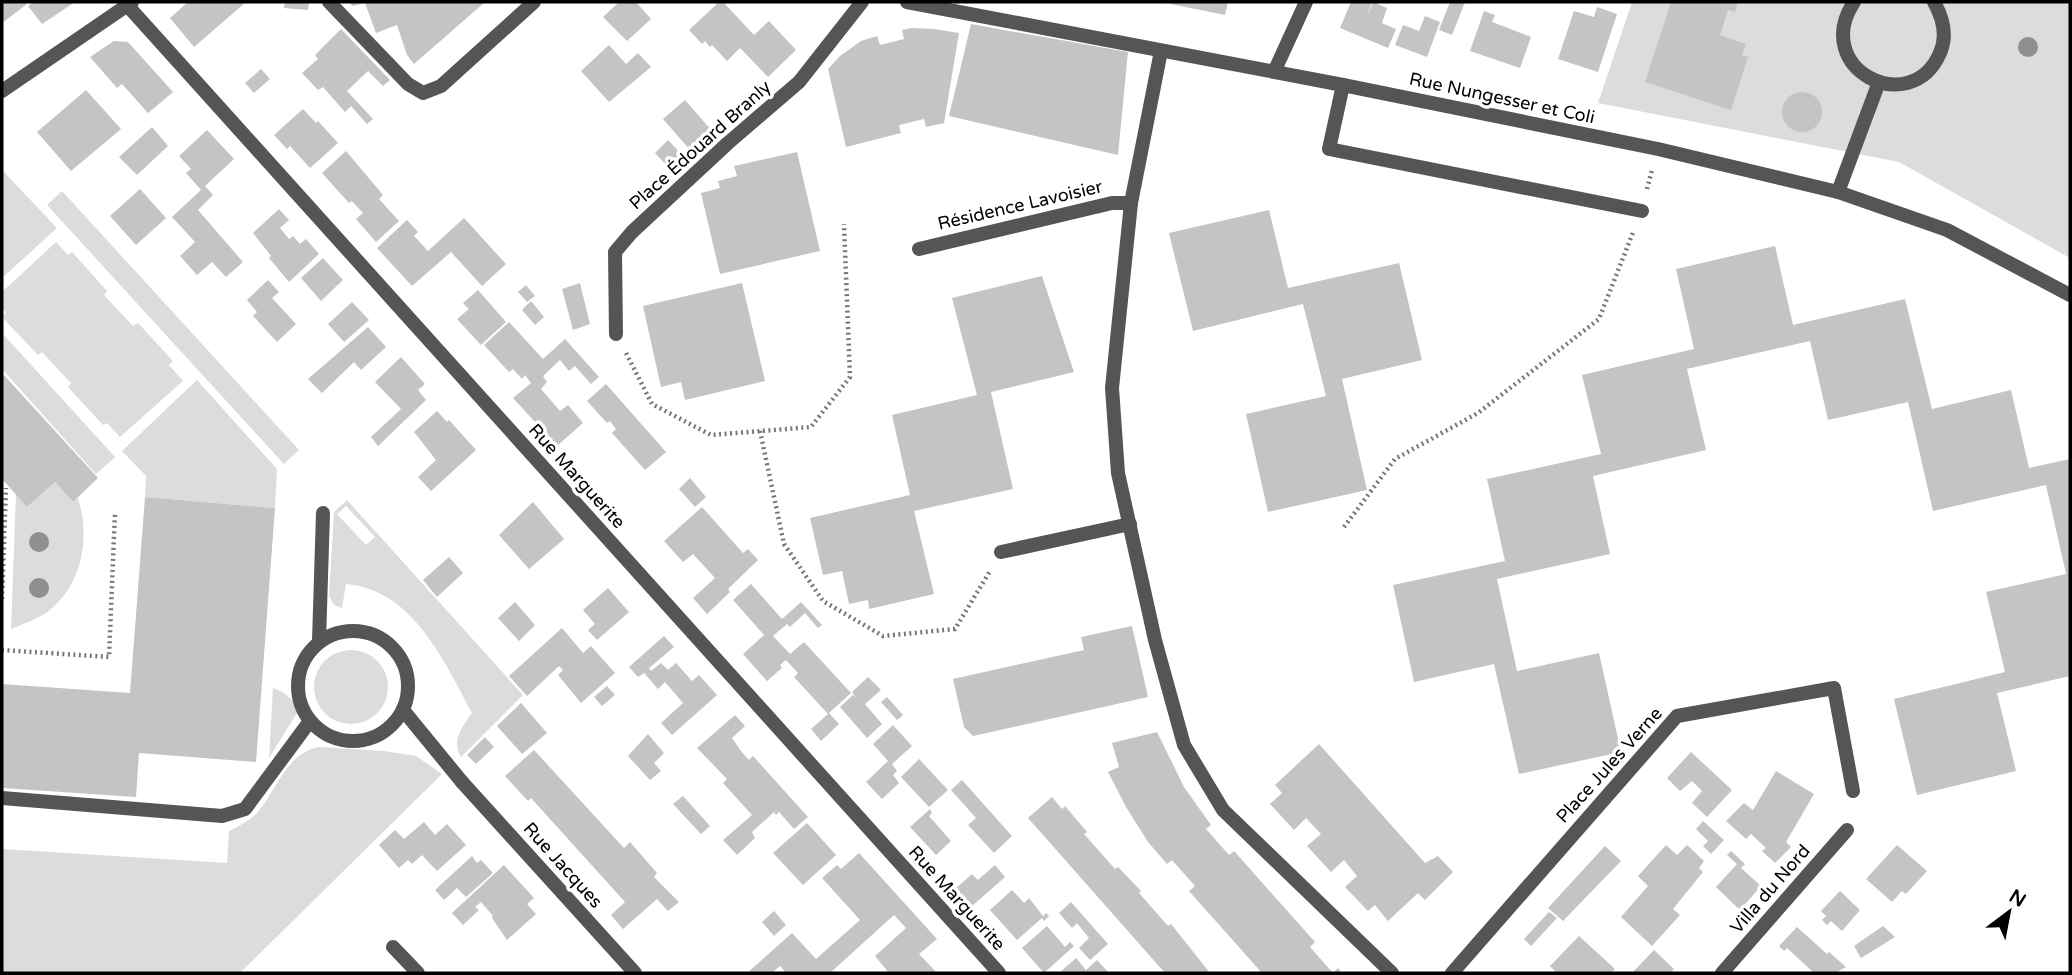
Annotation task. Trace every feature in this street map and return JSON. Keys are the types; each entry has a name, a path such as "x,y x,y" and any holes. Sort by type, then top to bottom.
{"street":[{"path":"329,2 408,84 423,93 442,86 534,2"},
{"name":"Place Édouard Branly","path":"616,334 615,252 632,232 728,143 799,82 862,2"},
{"name":"Rue Nungesser et Coli","path":"906,2 1343,85 1658,149 1838,192 1947,230 2070,295"},
{"path":"1274,72 1306,2"},
{"path":"1854,2 1847,13 1842,30 1844,47 1851,63 1863,75 1895,85 1911,82 1926,74 1937,61 1943,46 1945,29 1941,13 1934,2"},
{"path":"2,92 129,3"},
{"name":"Rue Marguerite","path":"129,3 999,973"},
{"path":"1161,51 1130,203 1112,388 1118,473 1155,640 1184,745 1223,810 1392,973"},
{"path":"1838,192 1879,82"},
{"path":"1343,85 1329,149 1642,211"},
{"name":"Résidence Lavoisier","path":"919,249 1112,203 1130,203"},
{"path":"320,641 323,513"},
{"path":"1001,552 1130,524"},
{"path":"352,630 370,633 387,642 400,656 407,673 408,692 403,710 392,725 376,736 358,741 339,740 323,733 310,721 301,705 299,670 307,654 320,641 335,633 352,630"},
{"name":"Place Jules Verne","path":"1452,973 1677,716 1834,688 1853,791"},
{"name":"Rue Jacques","path":"403,710 462,782 635,973"},
{"path":"2,798 222,816 245,809 310,721"},
{"name":"Villa du Nord","path":"1722,973 1847,830"},
{"path":"393,947 418,973"}],"path":[{"path":"1344,527 1395,459 1478,413 1599,319 1642,211 1658,149"},
{"path":"616,334 652,404 711,435 811,427 850,377 844,224"},
{"path":"760,431 784,544 823,601 883,636 955,629 1001,552"},
{"path":"2,599 6,488"},
{"path":"2,650 108,657 115,512"}],"shaded area":[{"path":"1632,2 2070,2 2070,258 1899,162 1598,103"},
{"path":"2,170 57,228 2,278"},
{"path":"62,191 299,450 284,464 47,205"},
{"path":"56,242 68,255 72,252 107,291 104,295 133,326 138,323 173,361 169,365 183,381 120,437 107,423 103,425 68,387 71,383 42,352 38,355 2,317 6,313 2,307 2,292"},
{"path":"2,333 115,457 96,474 2,369"},
{"path":"197,380 277,469 275,508 145,497 146,476 122,451"},
{"path":"55,482 72,501 78,498 84,529 80,561 68,590 58,602 46,613 11,629 16,495 28,506"},
{"path":"347,500 523,695 461,757 457,739 472,713 424,631 390,599 369,589 346,584 342,608 334,605 329,596 334,512","holes":["346,506 375,537 366,545 337,514"]},
{"path":"344,650 358,650 372,656 382,666 388,687 382,708 372,718 358,724 344,724 330,718 320,708 314,694 314,680 320,666 330,656"},
{"path":"273,688 292,700 297,713 269,758"},
{"path":"319,747 416,756 442,774 240,973 2,973 2,849 227,863 229,831 257,813 290,764 308,751"}],"building":[{"path":"2,2 25,2 27,4 2,23"},
{"path":"34,2 75,2 42,24 28,6"},
{"path":"188,2 246,2 194,47 170,18"},
{"path":"285,2 309,2 308,10 284,8"},
{"path":"350,2 485,2 414,64 407,55 397,25 376,33 365,3 352,6"},
{"path":"619,2 636,2 651,19 627,41 603,17"},
{"path":"719,2 723,2 754,35 769,21 796,50 768,77 740,48 727,61 712,45 710,47 705,41 702,44 689,30"},
{"path":"1161,2 1228,2 1225,15"},
{"path":"1351,2 1372,2 1366,19 1373,2 1387,8 1382,23 1396,29 1388,48 1340,28"},
{"path":"1450,2 1465,2 1452,35 1439,30"},
{"path":"1671,2 1738,2 1735,12 1728,10 1720,35 1746,44 1742,55 1748,57 1731,110 1645,82"},
{"path":"1597,7 1617,14 1598,72 1558,59 1574,11 1594,17"},
{"path":"1484,11 1495,15 1492,22 1531,37 1520,68 1470,51"},
{"path":"1425,16 1440,22 1427,57 1395,45 1403,25 1419,31"},
{"path":"971,24 1128,52 1118,155 949,116"},
{"path":"912,28 959,33 944,123 926,127 924,119 899,125 901,133 846,147 828,69 840,56 861,41 877,36 880,45 904,39 902,30"},
{"path":"341,29 390,80 383,86 368,71 347,91 373,119 367,124 351,106 345,112 323,87 318,90 302,73 318,59 315,55"},
{"path":"114,41 128,42 173,92 148,113 122,84 117,88 90,57"},
{"path":"609,45 626,64 638,53 651,67 609,102 581,71"},
{"path":"261,69 270,79 254,93 245,83"},
{"path":"86,90 121,129 71,171 37,132"},
{"path":"1802,92 1810,93 1816,98 1821,104 1821,120 1816,126 1810,131 1802,132 1794,131 1788,126 1783,120 1782,112 1783,104 1788,98 1794,93"},
{"path":"685,100 712,131 691,151 663,119"},
{"path":"303,109 338,143 310,168 290,146 287,149 274,135"},
{"path":"152,127 168,146 137,175 119,157"},
{"path":"207,130 234,159 205,186 213,195 198,210 243,262 226,277 212,262 197,275 180,256 195,242 172,217 201,190 186,173 191,169 179,156"},
{"path":"668,140 683,156 669,168 655,153"},
{"path":"346,151 383,195 379,199 399,221 376,242 356,219 363,213 352,201 349,203 322,173"},
{"path":"797,152 820,251 720,274 701,193 720,188 718,181 737,176 734,166"},
{"path":"140,189 166,218 136,245 110,216"},
{"path":"279,209 289,220 280,228 289,239 293,236 300,244 306,239 319,254 289,282 253,233"},
{"path":"1269,210 1288,288 1399,263 1422,360 1342,379 1367,490 1268,512 1246,414 1326,396 1303,304 1193,331 1169,233"},
{"path":"464,218 506,264 482,286 451,252 412,286 377,248 407,220 418,232 414,236 428,251"},
{"path":"1775,246 1793,325 1905,299 1932,409 2011,390 2029,468 2070,459 2070,676 1997,693 2016,771 1917,795 1894,699 2005,672 1986,592 2066,574 2046,485 1933,511 1908,402 1828,420 1810,341 1687,369 1706,450 1593,476 1610,554 1497,579 1517,671 1599,653 1621,752 1519,774 1494,664 1414,682 1393,585 1505,561 1487,479 1601,454 1582,375 1694,349 1676,269"},
{"path":"323,258 343,280 321,301 301,278"},
{"path":"1042,276 1074,372 991,392 1013,489 914,511 934,594 869,609 868,600 849,604 842,571 823,575 810,518 910,495 892,415 977,395 952,298"},
{"path":"268,280 279,292 272,298 296,324 277,342 253,316 257,312 247,300"},
{"path":"580,283 590,324 573,330 562,289"},
{"path":"742,283 765,381 685,400 681,382 661,387 643,306"},
{"path":"526,285 535,296 527,302 518,292"},
{"path":"478,290 506,322 481,345 457,319 469,309 463,303"},
{"path":"531,301 544,317 535,325 522,310"},
{"path":"352,302 369,320 344,342 328,324"},
{"path":"509,322 543,359 565,339 599,377 591,384 575,366 569,371 560,360 543,376 547,382 541,389 560,411 568,405 583,423 557,446 513,398 531,383 525,375 522,379 513,369 509,372 484,345"},
{"path":"368,327 386,347 361,370 354,362 322,393 308,379"},
{"path":"401,357 425,384 418,390 426,400 378,446 371,437 401,409 375,382"},
{"path":"2,373 98,478 73,502 55,482 27,507 2,479"},
{"path":"606,384 666,452 645,470 612,433 616,429 610,421 607,423 587,401"},
{"path":"437,411 447,422 449,420 476,450 431,491 418,477 436,460 414,432"},
{"path":"690,478 706,497 695,507 679,489"},
{"path":"145,497 275,508 256,762 139,753 136,797 2,788 2,684 130,693"},
{"path":"533,502 564,539 529,569 499,535"},
{"path":"702,507 743,553 748,549 758,560 707,614 693,598 715,578 693,554 683,562 664,541"},
{"path":"449,557 463,573 437,597 423,580"},
{"path":"751,584 782,619 801,602 822,625 818,628 805,613 790,627 787,624 773,636 790,654 804,642 851,693 829,713 839,724 821,741 811,729 828,714 794,677 798,673 786,660 780,665 782,668 767,681 743,654 764,635 733,600"},
{"path":"608,588 629,612 597,640 588,630 595,624 583,610"},
{"path":"515,602 535,625 519,641 498,618"},
{"path":"1132,626 1148,697 973,736 964,727 953,679 1084,650 1081,637"},
{"path":"562,628 583,653 591,646 615,673 581,703 558,675 563,670 559,666 527,696 509,676"},
{"path":"664,636 674,647 649,668 651,671 661,663 668,670 676,663 692,681 699,675 717,695 672,735 661,723 683,703 665,682 658,689 644,673 638,677 629,667"},
{"path":"868,677 881,690 865,704 882,724 867,738 840,707 853,695 856,698 852,692"},
{"path":"607,686 615,695 602,706 594,697"},
{"path":"887,697 903,715 897,720 881,702"},
{"path":"521,703 547,733 522,754 497,726"},
{"path":"735,715 745,726 732,738 741,751 749,760 753,756 808,817 794,829 779,812 776,815 774,812 752,832 755,838 737,855 723,840 752,815 723,783 727,779 697,748"},
{"path":"893,725 912,746 892,764 897,771 893,775 899,783 882,799 866,782 888,761 873,744"},
{"path":"1157,732 1184,787 1211,825 1206,829 1229,855 1234,851 1315,942 1310,947 1333,973 1262,973 1189,891 1195,886 1172,860 1167,864 1148,842 1108,772 1119,767 1112,743"},
{"path":"648,734 664,753 654,763 661,771 650,780 628,756"},
{"path":"485,737 494,747 476,764 467,755"},
{"path":"1319,744 1425,863 1438,856 1453,872 1425,900 1418,893 1388,921 1375,905 1368,911 1345,887 1357,876 1344,860 1331,872 1307,846 1321,834 1306,818 1294,830 1270,804 1282,793 1275,785"},
{"path":"534,750 624,848 630,842 657,873 654,877 679,902 668,911 657,899 623,929 611,915 625,902 531,798 528,801 505,776"},
{"path":"1691,752 1732,790 1707,817 1692,803 1702,791 1692,781 1680,791 1667,778"},
{"path":"919,759 948,790 929,807 901,777"},
{"path":"1776,771 1814,794 1786,842 1791,847 1775,863 1762,851 1766,848 1751,834 1746,839 1726,821 1744,803 1753,810"},
{"path":"962,780 1012,836 994,853 968,825 976,818 951,790"},
{"path":"683,796 710,826 701,834 673,804"},
{"path":"1052,797 1062,809 1065,806 1087,832 1084,834 1115,869 1118,867 1141,891 1139,893 1168,926 1171,924 1210,973 1165,973 1028,818"},
{"path":"930,809 932,813 929,816 951,841 936,855 910,827"},
{"path":"1703,821 1724,840 1711,854 1703,846 1708,841 1696,829"},
{"path":"424,822 435,835 447,824 466,845 437,871 422,855 412,864 408,860 399,868 379,845 395,830 404,839"},
{"path":"807,823 836,855 803,885 773,853"},
{"path":"1666,845 1677,855 1687,845 1704,861 1699,868 1703,872 1673,909 1680,915 1652,946 1621,917 1648,886 1638,876"},
{"path":"1897,845 1927,871 1906,894 1902,891 1892,902 1866,879"},
{"path":"1605,846 1621,861 1563,921 1548,908"},
{"path":"1731,851 1745,864 1741,868 1761,886 1740,910 1716,887 1737,864 1727,855"},
{"path":"859,853 937,939 919,954 937,973 889,973 875,956 906,928 894,915 830,973 786,973 780,966 774,971 776,973 747,973 792,933 816,959 860,920 822,878 837,865 841,869"},
{"path":"472,856 477,863 481,860 493,873 466,897 457,888 444,900 435,890"},
{"path":"504,865 534,898 527,904 536,914 507,940 481,902 475,907 479,910 463,925 452,913"},
{"path":"995,865 1005,877 971,907 955,889 972,874 978,880"},
{"path":"1012,890 1024,903 1029,898 1043,916 1046,913 1049,916 1044,921 1042,918 1017,940 990,910"},
{"path":"1840,891 1860,910 1842,931 1831,921 1827,925 1822,920 1826,916 1821,911"},
{"path":"1071,902 1108,944 1090,960 1079,948 1089,938 1077,923 1072,928 1059,913"},
{"path":"774,911 786,925 774,936 762,922"},
{"path":"1549,912 1557,918 1531,946 1524,939"},
{"path":"1047,926 1065,947 1070,942 1074,946 1044,973 1022,948"},
{"path":"1883,926 1895,937 1861,958 1854,946"},
{"path":"1797,927 1846,967 1835,973 1814,973 1787,948 1784,951 1779,946"},
{"path":"1579,936 1615,969 1611,973 1557,973 1550,966"},
{"path":"1654,950 1674,969 1670,973 1632,973"},
{"path":"1076,958 1086,970 1097,960 1109,973 1059,973"}]}
